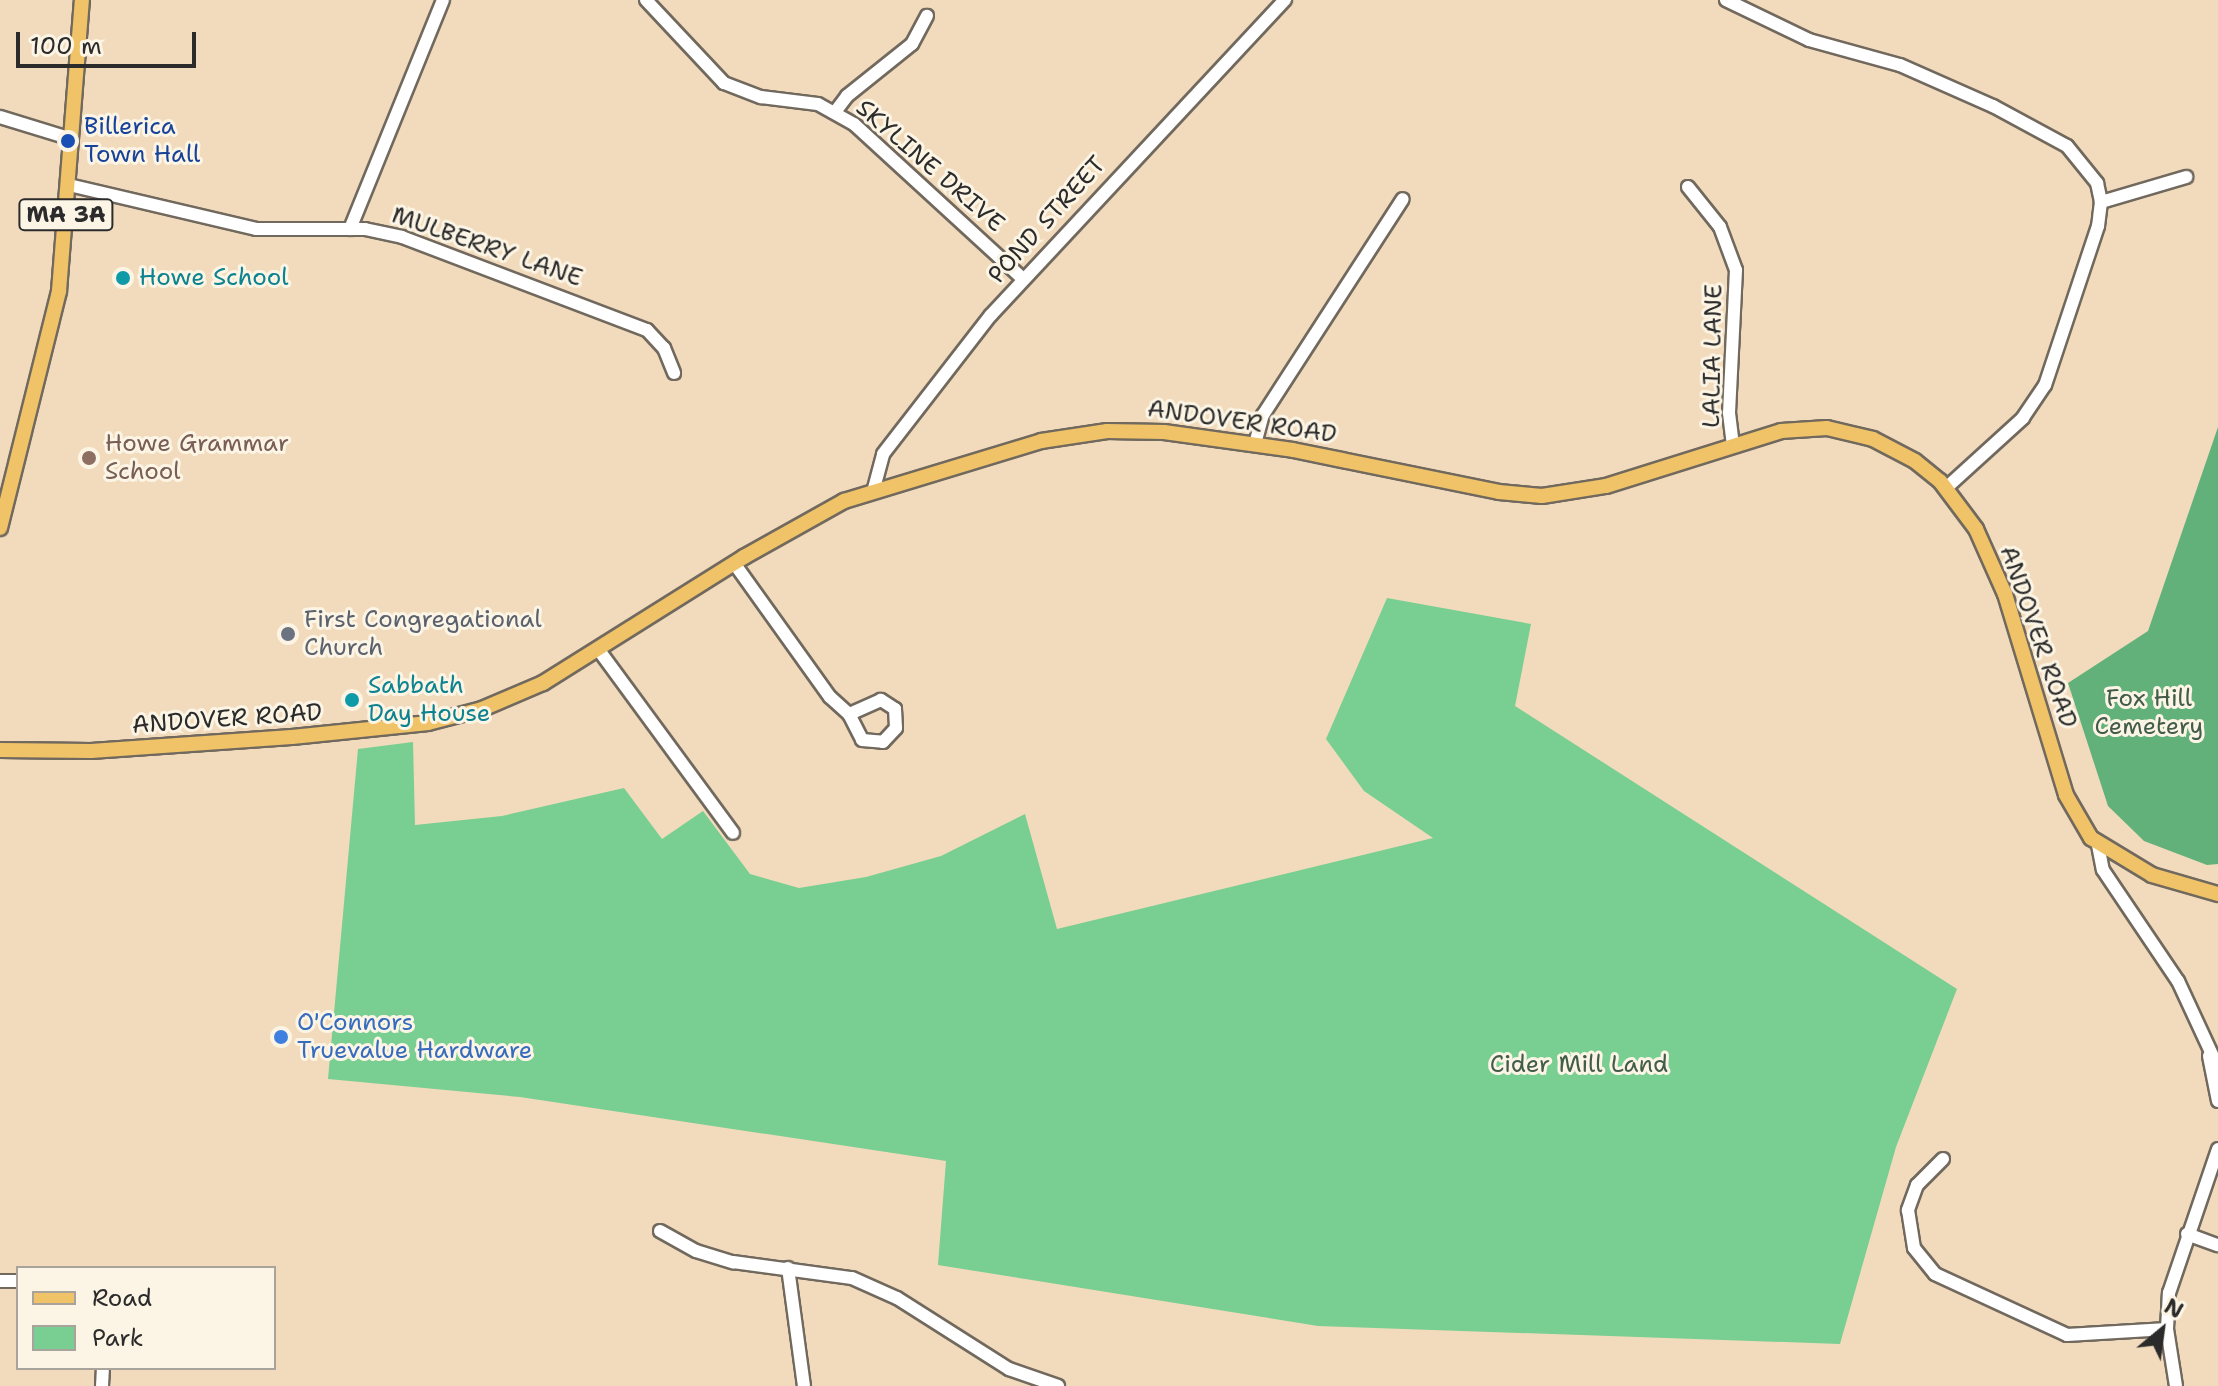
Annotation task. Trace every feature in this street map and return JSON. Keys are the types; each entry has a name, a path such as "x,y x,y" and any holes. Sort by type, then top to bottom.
{"main road":[{"name":"MA 3A","path":"0,528 59,291 82,0"},
{"name":"ANDOVER ROAD","path":"0,750 167,747 428,723 510,701 734,563 844,501 1008,448 1085,434 1136,429 1255,444 1542,496 1606,486 1733,444 1805,428 1841,430 1902,452 1946,488 1993,565 2066,795 2079,822 2098,845 2152,875 2218,894"}],"street":[{"path":"350,229 443,0"},
{"name":"SKYLINE DRIVE","path":"646,0 724,83 752,95 803,101 835,112 867,135 1023,279"},
{"name":"POND STREET","path":"873,492 883,454 1023,279 1285,0"},
{"path":"1726,0 1809,40 1912,70 2044,132 2084,162 2101,202 2090,254 2040,394 2010,430 1946,488"},
{"path":"835,112 846,97 912,44 927,16"},
{"path":"0,117 72,139"},
{"path":"2101,202 2186,177"},
{"name":"MULBERRY LANE","path":"69,185 256,229 350,229 441,250 647,330 664,348 674,373"},
{"name":"LALIA LANE","path":"1688,187 1720,227 1736,270 1729,413 1733,444"},
{"path":"1255,444 1265,412 1403,199"},
{"path":"734,563 821,685 849,714"},
{"path":"598,649 733,833"},
{"path":"2098,845 2103,870 2178,981 2218,1067"},
{"path":"2209,1052 2218,1101"},
{"path":"2176,1386 2167,1329 2171,1282 2218,1149"},
{"path":"1943,1159 1917,1185 1908,1210 1914,1248 1935,1274 2067,1335 2167,1329"},
{"path":"660,1231 709,1255 852,1278 879,1289 994,1362 1058,1386"},
{"path":"2187,1234 2218,1245"},
{"path":"788,1268 804,1386"}],"green space":[{"name":"Fox Hill Cemetery","path":"2218,427 2218,864 2207,865 2144,841 2108,806 2068,683 2148,631"},
{"name":"Cider Mill Land","path":"1387,598 1531,624 1515,706 1957,989 1896,1147 1840,1344 1318,1326 938,1265 946,1161 520,1097 328,1079 358,749 413,742 415,825 502,816 624,788 662,839 703,811 750,874 799,888 866,877 941,856 1025,814 1057,929 1433,838 1364,791 1326,739"}],"place":[{"name":"Billerica Town Hall","path":"68,141"},
{"name":"Howe School","path":"123,278"},
{"name":"Howe Grammar School","path":"89,458"},
{"name":"First Congregational Church","path":"288,634"},
{"name":"Sabbath Day House","path":"352,700"},
{"name":"O'Connors Truevalue Hardware","path":"281,1037"}]}
